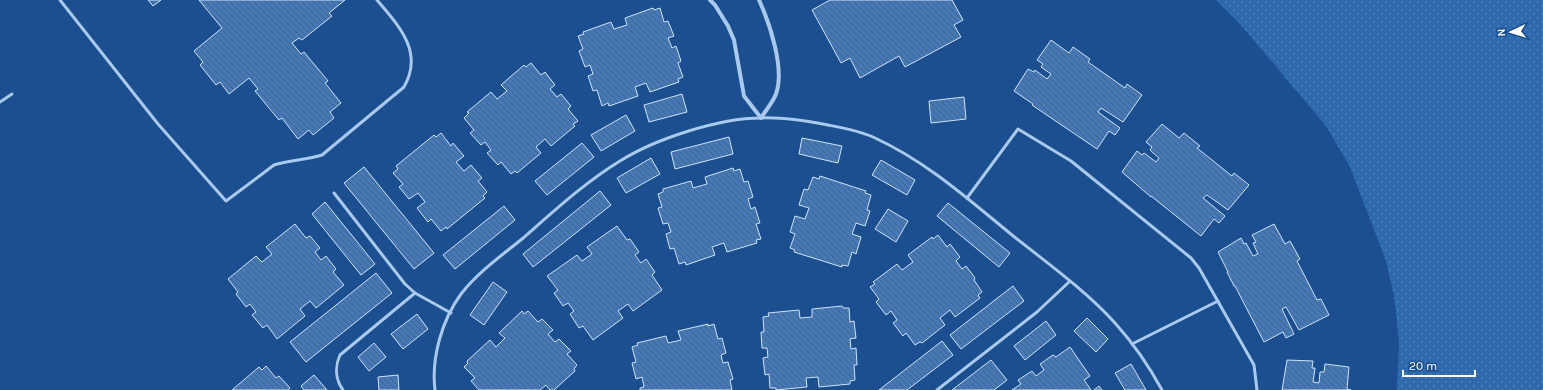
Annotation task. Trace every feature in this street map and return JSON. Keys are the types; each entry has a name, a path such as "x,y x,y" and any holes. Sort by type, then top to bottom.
{"street":[{"path":"710,0 728,26 734,40 744,96 761,118 776,95 779,80 773,38 767,17 759,0"}],"lane":[{"path":"60,0 158,124 226,201 274,165 322,155 404,87 409,78 412,66 411,52 401,29 377,0"},
{"path":"0,102 12,94"},
{"path":"435,390 433,377 439,340 461,295 483,271 585,186 620,161 650,145 693,130 728,122 761,118 810,121 847,129 874,137 917,161 946,180 1069,282 1114,322 1132,344 1162,390"},
{"path":"967,198 1018,129 1071,161 1191,258 1199,268 1254,365 1257,390"},
{"path":"334,193 405,284 416,293 451,313"},
{"path":"937,390 1038,312 1069,282"},
{"path":"343,390 336,374 336,364 340,355 416,293"},
{"path":"1132,344 1218,301"}],"shaded area":[{"path":"1216,0 1543,0 1543,390 1397,390 1399,343 1394,295 1386,261 1350,167 1326,126 1240,24"}],"building":[{"path":"148,0 161,0 153,6"},
{"path":"199,0 345,0 329,13 332,16 302,40 299,38 292,43 301,54 304,52 328,81 325,83 341,103 330,112 334,118 313,135 309,130 298,139 282,118 279,120 255,91 258,89 249,78 229,94 220,82 216,85 200,65 203,62 194,51 222,28"},
{"path":"830,0 952,0 963,20 954,25 961,37 905,67 899,56 860,78 850,58 841,63 812,10"},
{"path":"653,8 654,10 660,8 664,22 668,21 674,36 668,38 672,48 676,46 681,61 678,63 683,77 678,79 679,82 650,92 646,83 635,87 638,96 609,106 608,103 602,106 597,90 593,91 588,76 593,74 590,65 585,67 579,51 583,49 578,36 584,34 583,32 611,22 614,29 627,25 625,18"},
{"path":"1051,40 1069,53 1073,47 1090,59 1088,62 1125,88 1127,84 1142,95 1123,122 1101,108 1098,112 1120,128 1115,135 1109,131 1097,149 1014,91 1028,69 1034,72 1035,70 1047,79 1051,74 1041,67 1043,64 1037,60"},
{"path":"531,63 541,75 545,72 555,85 550,89 557,97 561,94 571,106 568,109 578,121 573,124 575,126 551,146 545,139 536,147 541,153 517,173 515,171 511,174 501,162 498,165 487,153 491,150 485,142 481,145 470,133 474,130 464,118 469,113 467,112 491,92 497,99 507,91 501,85 524,65 526,67"},
{"path":"682,94 687,112 649,122 644,105"},
{"path":"964,97 966,119 931,123 929,101"},
{"path":"626,115 635,131 601,151 591,135"},
{"path":"1162,124 1179,138 1184,133 1200,146 1197,148 1232,176 1234,173 1249,185 1228,210 1207,195 1203,198 1225,216 1219,223 1214,219 1201,236 1122,172 1137,151 1142,155 1144,153 1156,162 1159,158 1150,150 1152,147 1146,142"},
{"path":"441,133 451,146 453,143 464,156 456,162 464,171 471,165 482,178 478,181 487,192 483,196 485,198 447,229 446,227 441,231 431,219 428,222 417,208 425,202 418,193 409,199 399,187 403,184 393,173 398,169 396,166 434,135 436,137"},
{"path":"729,137 733,154 675,169 671,152"},
{"path":"802,138 842,146 838,163 799,154"},
{"path":"582,143 594,157 547,195 535,181"},
{"path":"651,158 660,174 626,193 617,178"},
{"path":"881,160 915,180 907,195 872,175"},
{"path":"364,167 434,253 414,269 344,183"},
{"path":"733,168 734,171 740,169 744,182 748,181 753,197 748,199 751,209 755,207 760,223 756,224 761,239 756,240 757,243 727,252 724,243 712,247 715,255 686,265 685,262 679,264 674,248 670,249 666,234 671,232 668,223 663,224 658,208 662,207 658,194 663,192 663,189 691,181 693,188 707,184 705,177"},
{"path":"820,176 866,191 865,193 871,195 867,210 870,211 865,226 856,223 852,234 861,237 856,254 852,252 848,266 842,265 842,267 794,252 795,250 790,248 795,234 790,232 795,216 805,219 809,208 799,205 804,189 808,190 813,177 819,179"},
{"path":"600,191 611,205 533,267 523,254"},
{"path":"325,202 375,264 361,275 312,214"},
{"path":"948,203 1010,253 999,267 937,216"},
{"path":"504,206 515,220 455,269 443,255"},
{"path":"888,209 908,221 896,242 875,229"},
{"path":"295,224 306,238 310,236 320,248 315,252 321,260 326,256 336,269 333,272 344,285 316,308 310,301 300,309 305,316 277,339 267,325 263,328 252,315 256,312 250,304 246,307 236,294 238,292 228,279 256,256 262,262 272,254 266,247"},
{"path":"1274,224 1285,244 1290,241 1300,259 1297,261 1317,300 1321,299 1329,315 1299,330 1286,307 1282,309 1294,334 1286,338 1283,332 1264,342 1234,286 1218,252 1241,238 1244,244 1246,243 1253,256 1258,254 1253,243 1256,242 1252,235"},
{"path":"617,226 627,240 630,239 639,252 635,255 641,263 646,259 655,272 652,275 662,290 633,311 628,304 618,311 623,318 593,340 583,326 579,328 570,314 574,311 568,303 563,306 554,293 558,290 547,276 577,255 582,261 592,254 587,247"},
{"path":"938,235 947,247 950,244 960,257 956,261 962,269 966,266 975,278 974,280 982,292 978,295 980,298 955,317 950,310 940,318 945,325 922,343 920,342 915,345 906,333 903,336 893,323 897,320 891,311 886,315 876,302 879,299 870,287 875,284 873,282 897,264 902,270 913,262 908,255 932,237 933,239"},
{"path":"376,273 392,293 306,362 290,342"},
{"path":"493,282 507,292 484,325 470,315"},
{"path":"1013,286 1024,301 961,349 950,335"},
{"path":"842,306 843,308 849,308 850,322 854,321 856,338 850,339 851,349 856,348 857,365 854,365 855,380 850,381 850,384 819,387 818,377 806,378 807,387 776,390 776,388 770,388 769,374 765,375 763,358 768,357 767,348 762,348 761,332 764,332 763,317 769,316 768,313 799,310 800,318 812,317 812,309"},
{"path":"522,311 524,314 528,311 538,322 542,319 553,330 548,334 555,342 559,339 571,351 567,354 577,365 574,369 575,371 554,390 550,390 546,385 540,390 479,390 471,381 475,378 464,367 468,363 467,361 490,340 496,347 505,338 499,333"},
{"path":"417,314 428,329 403,349 391,334"},
{"path":"1087,318 1108,339 1096,352 1074,331"},
{"path":"1046,321 1056,335 1025,360 1014,346"},
{"path":"708,324 708,326 714,324 718,339 722,338 726,353 721,355 723,363 728,362 733,379 730,380 732,390 640,390 640,388 644,387 642,377 636,379 632,363 636,362 632,347 638,345 637,343 666,336 668,343 681,340 678,331"},
{"path":"942,341 953,355 907,390 879,390"},
{"path":"374,343 386,357 369,371 358,357"},
{"path":"1070,347 1090,376 1084,380 1091,390 1012,390 1021,384 1018,380 1032,371 1036,376 1044,370 1040,364 1053,355 1056,357"},
{"path":"991,360 1007,380 994,390 952,390"},
{"path":"1287,360 1313,361 1312,368 1315,368 1313,382 1319,383 1320,372 1324,372 1325,364 1349,367 1347,389 1351,390 1282,390"},
{"path":"1131,364 1146,390 1125,390 1115,373"},
{"path":"266,366 276,378 279,376 290,388 288,390 232,390 259,367 262,370"},
{"path":"314,375 327,390 304,390 301,386"},
{"path":"398,375 399,390 379,390 378,377"},
{"path":"1099,386 1102,390 1094,390"}]}
